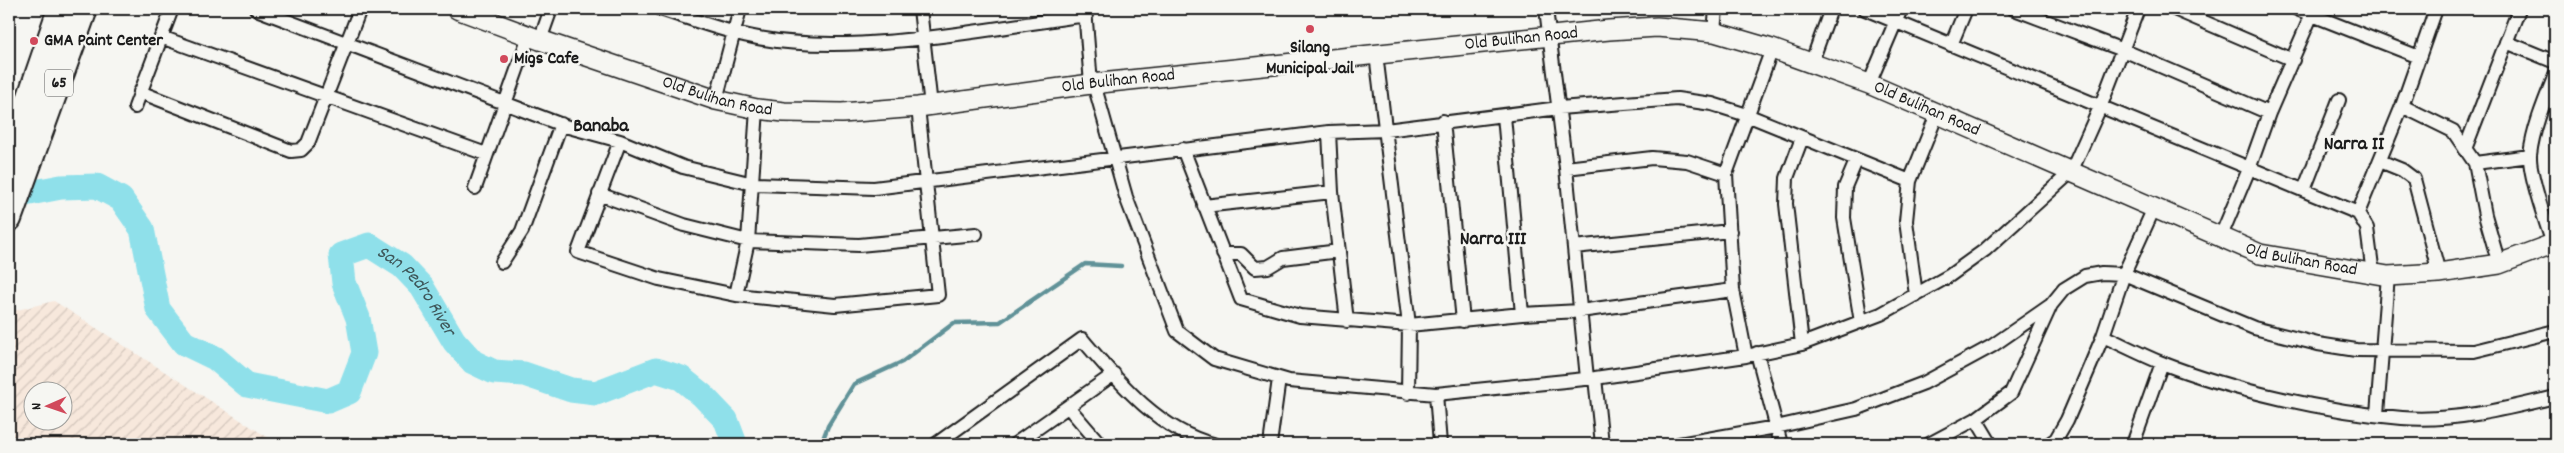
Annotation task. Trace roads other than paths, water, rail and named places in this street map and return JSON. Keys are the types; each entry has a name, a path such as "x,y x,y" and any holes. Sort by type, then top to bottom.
{"highway":[{"name":"65","path":"9,218 18,155 60,9"},
{"name":"65","path":"18,155 85,9"}],"street":[{"path":"135,106 172,9"},
{"path":"256,9 561,124 620,141 683,167 753,184 874,188 1329,132 1386,130 1443,121 1504,116 1559,108 1677,99 1712,104 1747,115 1856,161 1910,181"},
{"path":"140,92 291,151 301,150 308,143 327,98 360,9"},
{"name":"Old Bulihan Road","path":"457,9 535,38 716,100 757,109 842,113 925,107 1092,84 1550,35 1657,27 1714,32 1772,49 1869,84 2260,254 2380,275 2439,274 2499,264 2554,244"},
{"path":"475,188 504,103 551,9"},
{"path":"660,9 758,39 860,43 924,38 1086,12 1092,84 1126,197 1177,331 1214,359 1279,379 1408,393 1436,394 1591,378 1751,355 1802,344 1861,322 1916,295 1949,276 1985,250 2071,172 2101,106 2138,9"},
{"path":"716,100 740,9"},
{"path":"620,141 598,194 578,252 659,279 736,295 835,305 938,295 927,181 924,38 920,9"},
{"path":"1546,9 1566,168 1580,311 1602,444"},
{"path":"1714,32 1716,9"},
{"path":"1811,64 1831,9"},
{"path":"1865,9 2358,213 2367,228 2380,275 2383,351 2377,414"},
{"path":"1869,84 1901,9"},
{"path":"1951,45 1966,9"},
{"path":"2014,9 2123,50 2269,113"},
{"path":"2174,9 2293,60"},
{"path":"2298,9 2419,57"},
{"path":"2358,213 2402,106 2436,9"},
{"path":"2465,148 2519,9"},
{"path":"2221,236 2250,169 2269,113 2312,14"},
{"path":"160,37 486,154"},
{"path":"2506,42 2555,62"},
{"path":"1772,49 1726,174 1733,290 1751,355 1781,444"},
{"path":"1376,54 1409,325 1408,393"},
{"path":"2554,244 2537,194 2530,156 2542,106 2555,75"},
{"path":"2304,190 2339,100"},
{"path":"2402,106 2453,131 2475,163 2485,215 2499,264"},
{"path":"736,295 748,241 757,109"},
{"path":"1916,295 1906,221 1910,181 1937,114"},
{"path":"1504,116 1522,314"},
{"path":"1443,121 1463,321"},
{"path":"502,262 522,231 561,124"},
{"path":"1329,132 1332,192 1347,321"},
{"path":"1802,138 1787,178 1786,204 1802,344"},
{"path":"1183,149 1241,299 1300,316 1409,325 1522,314 1580,311 1733,290"},
{"path":"2475,163 2530,156"},
{"path":"1566,168 1652,158 1687,161 1726,174"},
{"path":"1856,161 1845,187 1844,218 1861,322"},
{"path":"2380,161 2402,170 2414,179 2439,274"},
{"path":"1204,206 1332,192"},
{"path":"598,194 684,225 748,241 860,245 976,234"},
{"path":"2055,442 2067,420 2103,336 2124,274 2154,208"},
{"path":"1574,247 1730,231"},
{"path":"1223,254 1241,254 1255,268 1262,269 1283,258 1339,251"},
{"path":"1929,444 1976,420 2011,393 2051,305 2064,288 2085,276 2102,273 2124,274 2254,328 2318,344 2383,351 2474,351 2555,331"},
{"path":"1678,444 1776,427 1856,409 1924,383 1992,346 2051,305"},
{"path":"2103,336 2162,363 2241,388 2326,406 2403,418 2452,416 2513,408 2555,397"},
{"path":"936,444 1082,338 1148,409 1193,439 1213,444"},
{"path":"2133,444 2162,363"},
{"path":"1015,444 1069,408 1114,374"},
{"path":"1270,444 1279,379"},
{"path":"1436,394 1440,444"},
{"path":"1069,408 1100,444"},
{"path":"1976,420 1991,444"}],"waterway":[{"name":"San Pedro River","path":"9,197 61,187 97,186 121,199 142,229 158,309 184,343 215,358 247,385 328,401 349,392 364,353 358,318 344,283 341,255 369,245 402,266 422,287 454,341 473,362 494,372 524,374 571,390 596,393 656,370 681,378 702,395 726,420 735,444"},
{"path":"821,444 828,426 854,384 902,362 954,323 1000,322 1085,264 1121,266"}],"place":[{"name":"Silang Municipal Jail","path":"1310,29"},
{"name":"GMA Paint Center","path":"34,41"},
{"name":"Migs Cafe","path":"504,59"}],"district":[{"name":"Banaba","path":"601,127"},
{"name":"Narra II","path":"2354,145"},
{"name":"Narra III","path":"1493,240"}]}
